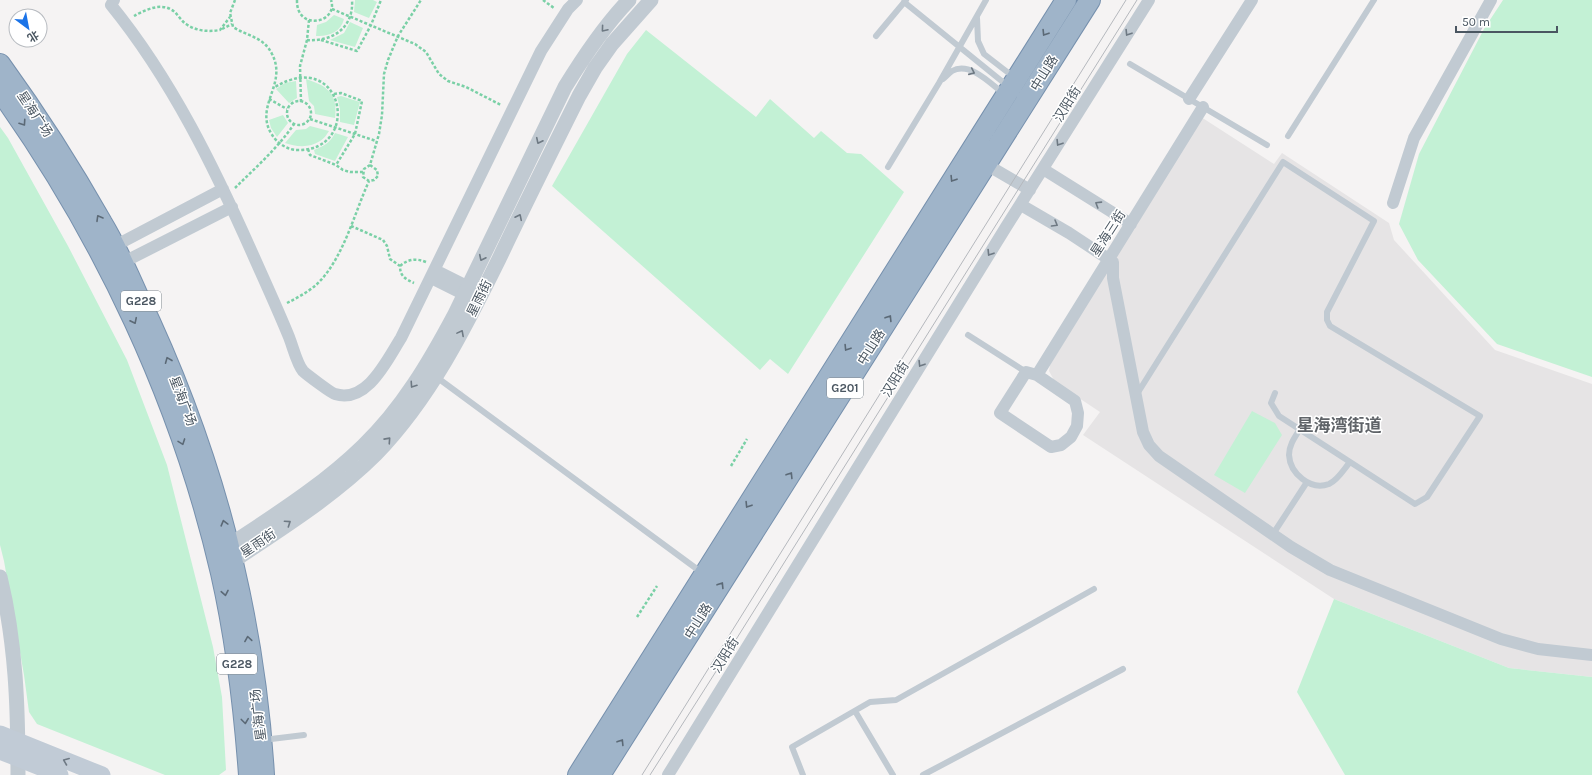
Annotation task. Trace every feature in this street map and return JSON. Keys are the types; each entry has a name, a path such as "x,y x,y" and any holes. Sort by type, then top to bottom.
{"highway":[{"name":"中山路","path":"578,775 1066,0"},
{"name":"中山路","path":"600,775 1090,0"},
{"name":"星海广场","path":"0,64 35,112 103,225 108,260"},
{"name":"星海广场","path":"0,91 58,177 108,260 170,407 226,554 246,627 262,740 264,775"},
{"name":"星海广场","path":"226,554 232,627 240,681 249,775"}],"main road":[{"path":"0,734 102,775"},
{"path":"0,751 18,767 60,775"}],"street":[{"path":"114,0 111,5 125,22 155,65 200,143 227,197 277,308 303,371 334,394 350,396 362,391 374,379 401,338 541,51 568,9 577,0"},
{"name":"星雨街","path":"473,294 565,87 599,34 629,0"},
{"name":"星雨街","path":"226,554 311,508 375,455 400,428 430,372 436,350 473,294 595,68 612,44 651,0"},
{"name":"汉阳街","path":"668,775 1149,0"},
{"path":"1189,99 1252,0"},
{"path":"1393,203 1414,138 1491,0"},
{"name":"星海三街","path":"1031,373 1075,401 1078,413 1077,426 1071,437 1061,445 1051,447 1000,413 1031,373 1131,224 1203,107"},
{"path":"969,154 1030,190"},
{"path":"1043,170 1131,224"},
{"path":"108,260 227,197"},
{"path":"108,260 227,197"},
{"path":"1021,205 1069,233 1113,262 1113,278 1143,432 1149,445 1159,456 1291,547 1330,570 1501,639 1538,649 1592,655"},
{"path":"432,276 473,294"},
{"path":"0,577 12,638 16,676 18,767"}],"lane":[{"path":"888,167 939,83 986,0"},
{"path":"1288,136 1374,0"},
{"path":"876,36 905,1 959,48 1011,88"},
{"path":"977,18 978,41 984,54 1011,88"},
{"path":"1130,64 1266,145"},
{"path":"939,83 953,71 964,69 973,70 1011,88"},
{"path":"1136,396 1283,162 1374,221 1327,312 1327,320 1330,326 1480,416 1427,497 1416,504 1279,416 1271,403 1275,393"},
{"path":"968,335 1031,373"},
{"path":"430,372 704,574"},
{"path":"1300,429 1290,445 1289,455 1292,467 1297,475 1307,482 1318,485 1328,484 1336,479 1350,462"},
{"path":"1273,534 1307,482"},
{"path":"803,775 792,747 870,702 896,700 1094,589"},
{"path":"923,775 1123,669"},
{"path":"855,711 893,775"},
{"path":"262,740 304,735"}],"path":[{"path":"220,30 230,16 235,0"},
{"path":"297,0 297,7 300,14 305,19 314,22 322,20 327,16 332,9 331,0"},
{"path":"321,40 336,35 344,29 350,16 352,0"},
{"path":"307,40 321,40 357,51 371,25 381,0"},
{"path":"370,165 377,170 378,176 374,180 369,181 363,177 364,169 370,165 381,125 384,74 388,60 398,36 421,0"},
{"path":"125,22 139,13 155,7 169,8 186,24 198,30 210,32 220,30 232,24"},
{"path":"332,9 415,44 426,52 439,74 448,81 466,87 512,110"},
{"path":"230,16 233,27 262,40 272,52 277,66 275,87 269,99 266,114 268,127 273,136 279,143 296,150 308,149 322,144 330,138 336,128 338,117 334,94 327,86 308,76 284,81 275,87"},
{"path":"301,102 299,77 300,66 307,40 309,20"},
{"path":"334,94 341,93 362,101 355,134 336,165"},
{"path":"269,99 287,109"},
{"path":"301,102 308,104 311,109 310,120 304,125 297,126 287,116 287,109 293,104 301,102"},
{"path":"310,120 376,141"},
{"path":"227,197 279,143 294,124"},
{"path":"308,149 310,155 336,165 343,170 350,172 364,172"},
{"path":"277,308 296,299 316,285 330,268 338,255 369,181"},
{"path":"350,226 383,240 387,246 390,259 400,266 402,276 406,280 432,276"},
{"path":"400,266 410,260 417,259 432,276"},
{"path":"731,466 747,439"},
{"path":"637,617 657,586"}],"shaded area":[{"path":"1201,117 1274,164 1282,153 1389,223 1394,240 1495,350 1592,384 1592,677 1509,668 1334,599 1083,435 1100,412 1055,382 1049,371 1050,365"}],"green space":[{"path":"355,0 373,0 377,2 369,18 354,12"},
{"path":"1503,0 1592,0 1592,377 1497,344 1418,260 1399,224 1419,154 1484,29"},
{"path":"334,15 344,19 340,27 333,33 325,36 316,36 317,25 326,22"},
{"path":"350,22 363,28 355,47 330,40 344,33"},
{"path":"646,30 756,117 770,99 814,138 821,131 847,153 861,154 904,192 788,374 770,359 760,370 552,186 627,54"},
{"path":"306,79 326,88 330,92 335,103 335,118 315,114 314,106 309,101"},
{"path":"296,81 297,98 289,103 276,89 285,83"},
{"path":"341,96 360,102 354,125 340,122 340,109 337,97"},
{"path":"283,115 288,123 277,137 271,128 269,120"},
{"path":"310,126 329,131 321,140 312,145 298,146 285,143 296,130 306,129"},
{"path":"0,127 8,138 68,246 127,360 167,465 213,647 222,697 226,770 219,775 165,775 37,724 29,712 24,675 0,545"},
{"path":"335,133 348,137 335,161 315,154 314,150 326,144"},
{"path":"1252,411 1275,423 1282,435 1245,493 1214,475"},
{"path":"1334,599 1509,668 1592,677 1592,775 1345,775 1297,692"}],"tram line":[{"path":"642,775 1126,0"},
{"path":"650,775 1137,0"}],"district":[{"name":"星海湾街道","path":"1339,425"}]}
